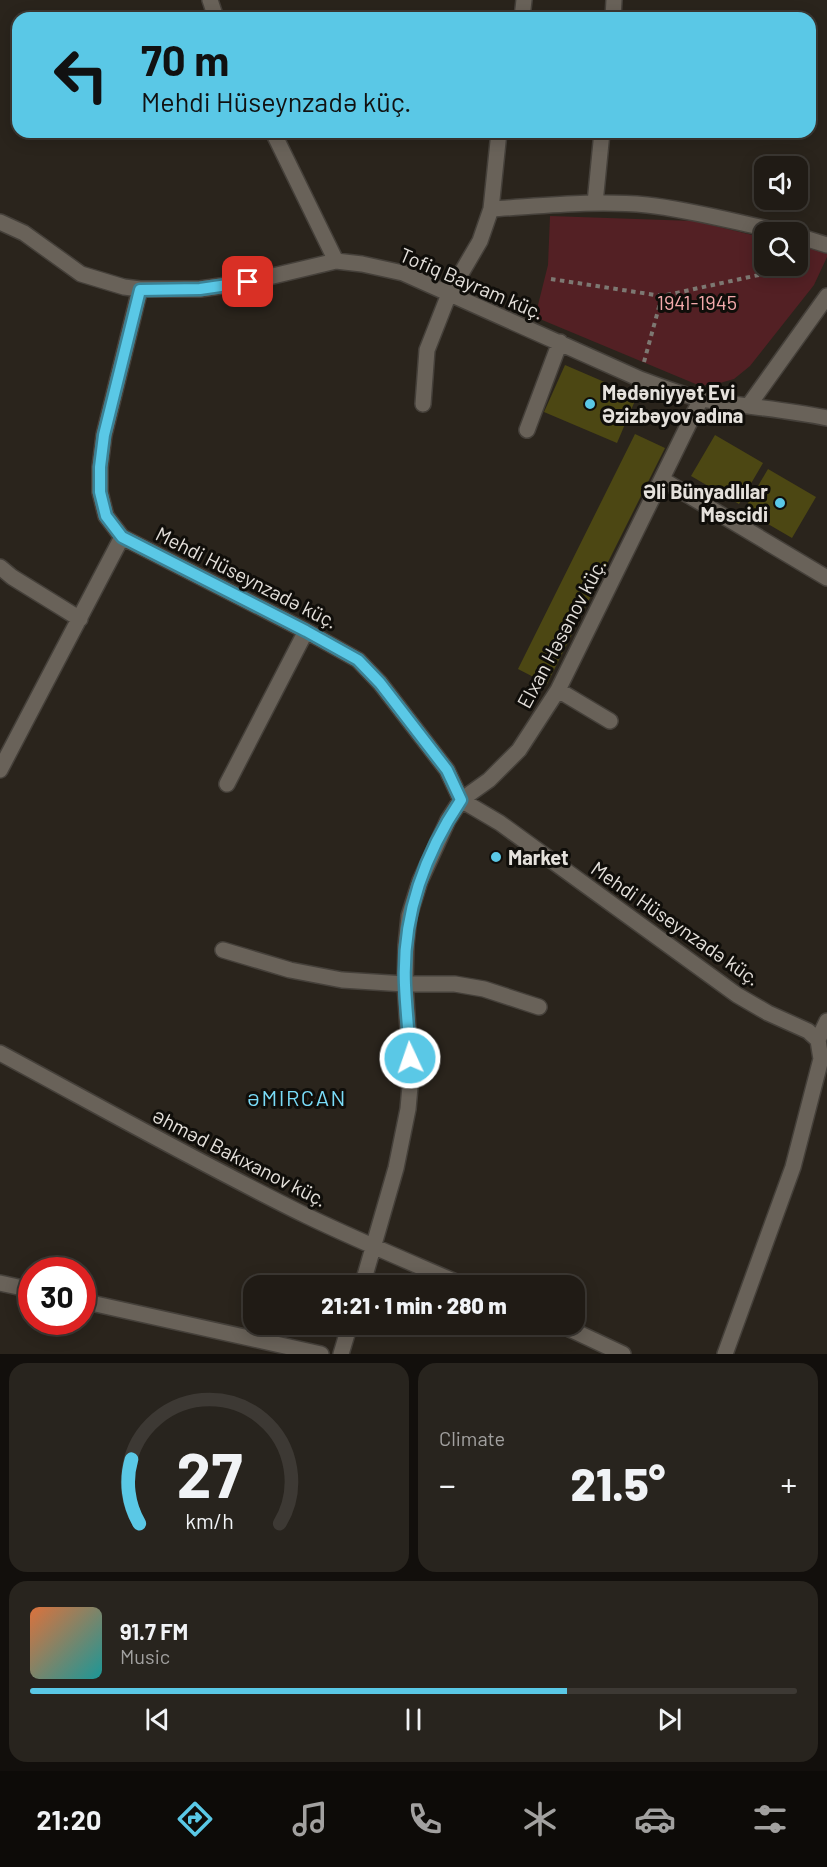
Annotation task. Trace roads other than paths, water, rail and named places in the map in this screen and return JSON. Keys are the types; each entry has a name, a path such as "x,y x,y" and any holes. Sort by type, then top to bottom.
{"street":[{"path":"276,138 336,261"},
{"path":"423,404 427,350 448,294 480,241 491,209 498,138"},
{"path":"595,203 601,138"},
{"path":"491,209 595,203 647,205 683,210 754,226"},
{"name":"Tofiq Bayram küç.","path":"0,222 24,232 81,274 140,290 200,289 248,282 336,261 403,273 640,379 701,399 792,410 827,418"},
{"path":"808,239 827,244"},
{"name":"Mehdi Hüseynzadə küç.","path":"140,290 104,435 100,467 100,492 106,516 122,537 358,660 380,683 447,770 461,800 500,823 737,995 768,1013 808,1031 818,1040"},
{"path":"748,405 827,296"},
{"path":"527,430 560,342"},
{"name":"Elxan Həsənov küç.","path":"365,1275 396,1168 408,1110 411,1075 405,984 409,916 420,881 444,828 461,800 489,780 519,750 558,690 701,399"},
{"path":"663,480 827,578"},
{"path":"0,770 122,537"},
{"path":"0,567 12,577 80,619"},
{"path":"227,784 306,631"},
{"path":"558,690 610,721"},
{"path":"224,950 290,970 332,978 405,984 455,984 484,989 539,1007"},
{"path":"726,1354 793,1167 821,1059 818,1040 827,1022"},
{"name":"Əhməd Bakıxanov küç.","path":"0,1053 239,1182 373,1247 439,1275"},
{"path":"0,1283 18,1287"},
{"path":"96,1304 321,1354"},
{"path":"341,1354 347,1335"},
{"path":"582,1335 622,1354"}],"place":[{"name":"Mədəniyyət Evi Əzizbəyov adına","path":"590,404"},
{"name":"Əli Bünyadlılar Məscidi","path":"780,503"},
{"name":"Market","path":"496,857"}],"district":[{"name":"ƏMIRCAN","path":"297,1097"}],"park label":[{"name":"1941-1945","path":"697,302"}]}
